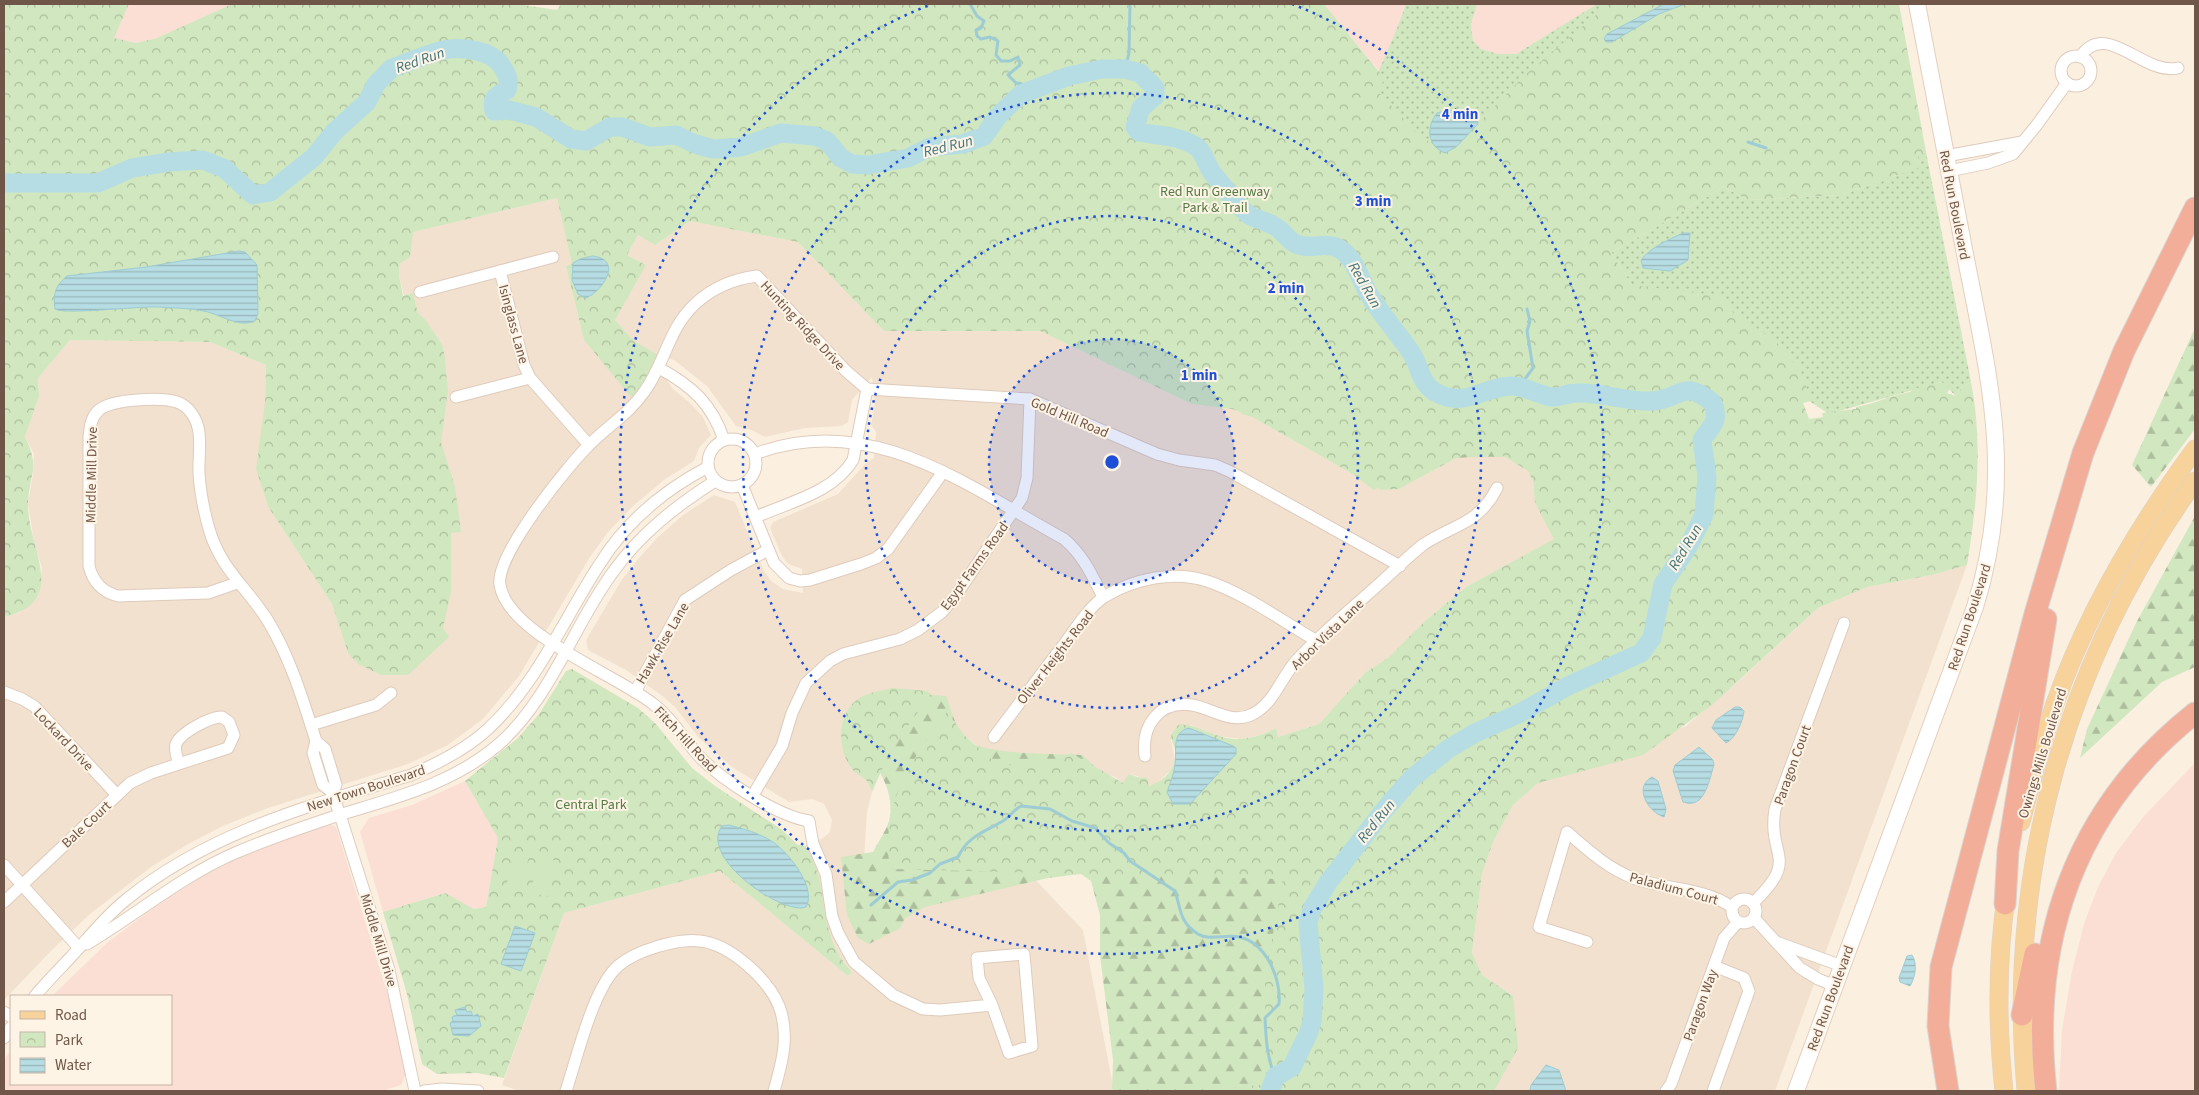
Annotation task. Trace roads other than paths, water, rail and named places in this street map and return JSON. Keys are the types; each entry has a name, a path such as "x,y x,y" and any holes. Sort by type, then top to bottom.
{"highway":[{"path":"1948,1091 1938,1026 1939,986 1945,950 2035,614 2072,487 2097,418 2124,351 2195,208"},
{"path":"2153,294 2195,227"},
{"path":"2005,904 2008,851 2048,607 2064,538 2097,418"},
{"path":"2022,1015 2040,929 2051,895 2078,834 2102,796 2129,763 2164,728 2195,704"},
{"path":"2046,1091 2042,1010 2045,973 2057,916 2071,874 2090,834 2128,777 2162,741 2195,713"}],"main road":[{"name":"Red Run Boulevard","path":"1796,1091 1975,607 1987,563 1994,524 1997,470 1995,416 1917,4"},
{"name":"Owings Mills Boulevard","path":"2004,1091 2000,1004 2005,904 2014,848 2042,746 2075,653 2101,598 2135,535 2195,449"},
{"name":"Owings Mills Boulevard","path":"2026,1091 2022,1015 2025,936 2032,879 2047,798 2069,721 2088,670 2115,612 2149,550 2195,481"}],"street":[{"path":"2080,57 2090,45 2104,42 2160,68 2178,68"},
{"path":"2071,57 2080,57 2090,66 2088,79 2085,83 2076,86 2067,83 2061,76 2064,62 2071,57"},
{"path":"1948,164 2022,142 2067,83"},
{"path":"420,292 554,257"},
{"name":"Isinglass Lane","path":"500,271 524,365 530,378 589,445"},
{"name":"Hunting Ridge Drive","path":"659,368 672,335 682,318 695,304 723,285 757,276 846,371 867,389"},
{"path":"659,368 684,382 699,396 719,424 724,440"},
{"name":"Fitch Hill Road","path":"659,368 644,392 630,409 589,445 531,518 500,572 500,586 511,608 551,644 635,692 659,710 710,768 782,814 809,821 813,844 826,874 832,916 838,933 854,962 893,996 923,1009 940,1010 992,1005"},
{"path":"456,397 530,378"},
{"path":"756,517 828,485 848,468 853,460 867,389"},
{"name":"Gold Hill Road","path":"867,389 1016,396 1030,399 1157,454 1179,460 1215,465 1229,471 1400,566"},
{"name":"Egypt Farms Road","path":"753,795 782,746 792,713 806,684 842,654 900,639 932,621 954,598 1014,512 1026,489 1030,399"},
{"name":"Middle Mill Drive","path":"237,583 208,594 118,596 109,594 96,582 89,566 89,437 90,426 98,411 108,404 118,401 170,401 186,407 193,415 197,424 199,473 209,530 225,567 266,619 278,638 316,741 313,752 323,785 333,795 389,970 415,1091"},
{"path":"733,438 744,441 755,454 757,465 754,474 742,485 728,487 715,481 708,467 710,451 716,444 724,440 733,438"},
{"path":"755,454 786,444 804,441 823,439 856,442 895,453 943,472 1064,539 1076,549 1087,564 1103,597"},
{"name":"New Town Boulevard","path":"37,995 126,900 157,876 227,837 261,823 333,795 411,775 434,766 471,743 489,729 523,689 600,563 638,515 687,478 708,467"},
{"path":"742,485 768,550 780,571 800,581 810,580 876,558 888,549 902,532 943,472"},
{"name":"New Town Boulevard","path":"79,948 217,861 268,839 441,782 481,758 500,743 518,724 538,696 612,573 628,552 678,505 715,481"},
{"name":"Arbor Vista Lane","path":"1145,756 1144,744 1148,724 1163,710 1189,705 1231,718 1252,714 1263,708 1295,662 1317,641 1426,543 1482,511 1497,488"},
{"name":"Hawk Rise Lane","path":"635,692 685,600 731,570 768,550"},
{"name":"Oliver Heights Road","path":"994,737 1082,620 1103,597 1147,580 1165,576 1186,577 1206,581 1226,589 1317,641"},
{"name":"Paragon Court","path":"1753,903 1774,882 1779,872 1780,859 1774,823 1775,809 1844,623"},
{"name":"Lockard Drive","path":"4,692 22,698 39,711 117,795"},
{"path":"310,725 376,705 391,693"},
{"name":"Bale Court","path":"4,902 117,795 139,778 228,748 234,735 229,722 222,717 208,718 181,738 176,744 175,750 179,764"},
{"name":"Paladium Court","path":"1587,942 1539,928 1567,832 1606,864 1624,874 1646,882 1705,893 1732,907"},
{"path":"4,865 79,948"},
{"path":"1742,900 1753,903 1756,911 1754,918 1746,923 1738,922 1732,915 1732,907 1742,900"},
{"path":"1754,918 1800,968 1818,979 1835,986"},
{"name":"Paragon Way","path":"1666,1091 1671,1084 1727,934 1738,922"},
{"path":"566,1091 600,991 618,966 632,957 650,950 686,941 715,944 729,951 762,978 779,1006 783,1022 784,1056 774,1091"},
{"path":"1779,943 1842,966"},
{"path":"1024,954 1032,1046 1009,1053 992,1005 979,978 977,958 1024,954"},
{"path":"1713,1091 1749,991 1744,978 1714,966"},
{"path":"424,1091 442,1089 478,1091"}],"water":[{"path":"1664,4 1685,4 1659,14 1612,42 1606,42 1604,39 1607,34"},
{"path":"1449,110 1466,112 1477,117 1478,124 1456,147 1445,153 1435,146 1430,136 1430,130 1433,118 1437,113"},
{"path":"1683,233 1690,233 1688,260 1670,271 1643,268 1641,260 1650,251"},
{"path":"239,251 245,252 257,265 258,313 255,321 249,323 236,322 204,311 181,308 149,307 87,311 62,311 55,309 54,299 56,291 60,283 67,276 146,267"},
{"path":"592,256 602,258 607,263 609,269 599,289 586,298 578,294 572,280 573,263"},
{"path":"1735,707 1740,707 1744,711 1741,724 1730,741 1726,743 1712,728 1716,720"},
{"path":"1189,728 1233,746 1236,748 1236,754 1190,804 1173,804 1167,792 1174,768 1176,742 1180,733"},
{"path":"1699,747 1713,760 1714,765 1708,785 1701,798 1696,802 1683,802 1673,771 1675,765"},
{"path":"1652,777 1658,781 1666,809 1664,817 1648,805 1643,793 1646,781"},
{"path":"729,825 762,836 773,842 786,854 805,881 808,890 806,907 795,907 780,903 763,894 732,868 722,853 718,839 722,826"},
{"path":"515,926 535,933 521,971 501,964"},
{"path":"1912,955 1915,971 1910,986 1900,982 1899,978 1907,956"},
{"path":"465,1007 467,1012 471,1011 473,1016 478,1014 481,1026 469,1036 453,1035 450,1023 453,1021 452,1017 457,1015 455,1010"},
{"path":"1546,1065 1559,1070 1566,1091 1530,1091 1531,1085"}],"waterway":[{"path":"970,4 977,16 984,21 981,28 976,30 977,36 981,39 990,37 998,41 996,55 1001,61 1010,61 1018,57 1020,65 1008,75 1016,83 1025,85 1028,91"},
{"path":"1125,69 1129,53 1130,4"},
{"name":"Red Run","path":"4,183 98,183 132,168 169,162 203,160 225,169 253,195 270,192 314,157 334,132 367,102 376,84 392,68 451,49 475,50 490,56 501,65 505,71 508,86 507,90 494,100 494,111 509,110 536,117 571,139 586,141 610,127 622,127 650,137 676,135 695,144 713,149 741,147 781,133 815,136 827,141 841,158 852,164 868,165 908,158 930,147 963,144 984,136 998,116 1021,94 1069,76 1102,69 1125,69 1140,73 1155,88 1155,96 1141,108 1135,127 1139,132 1180,139 1197,147 1203,154 1211,171 1245,212 1252,217 1273,225 1296,244 1303,246 1329,246 1342,250 1355,265 1367,291 1412,354 1426,384 1435,392 1446,397 1465,398 1501,387 1511,386 1521,387 1551,397 1586,393 1651,401 1661,400 1687,391 1702,395 1713,403 1716,416 1714,424 1702,440 1707,477 1704,515 1688,547 1663,584 1652,638 1641,653 1568,686 1518,714 1475,733 1448,749 1411,779 1385,809 1329,881 1312,909 1308,923 1314,989 1312,1022 1292,1067 1275,1077 1270,1091"},
{"path":"1748,142 1766,148"},
{"path":"1519,387 1533,368 1527,331 1530,321 1527,309"},
{"path":"871,905 898,882 912,880 930,873 940,864 958,857 972,839 1005,819 1021,806 1050,809 1072,821 1095,828 1109,843 1124,853 1130,861 1175,891 1184,920 1198,934 1207,937 1239,937 1257,946 1264,954 1275,973 1279,994 1279,1004 1265,1018 1267,1048 1275,1077"}],"park label":[{"name":"Red Run Greenway Park & Trail","path":"1215,200"},
{"name":"Central Park","path":"591,804"}]}
